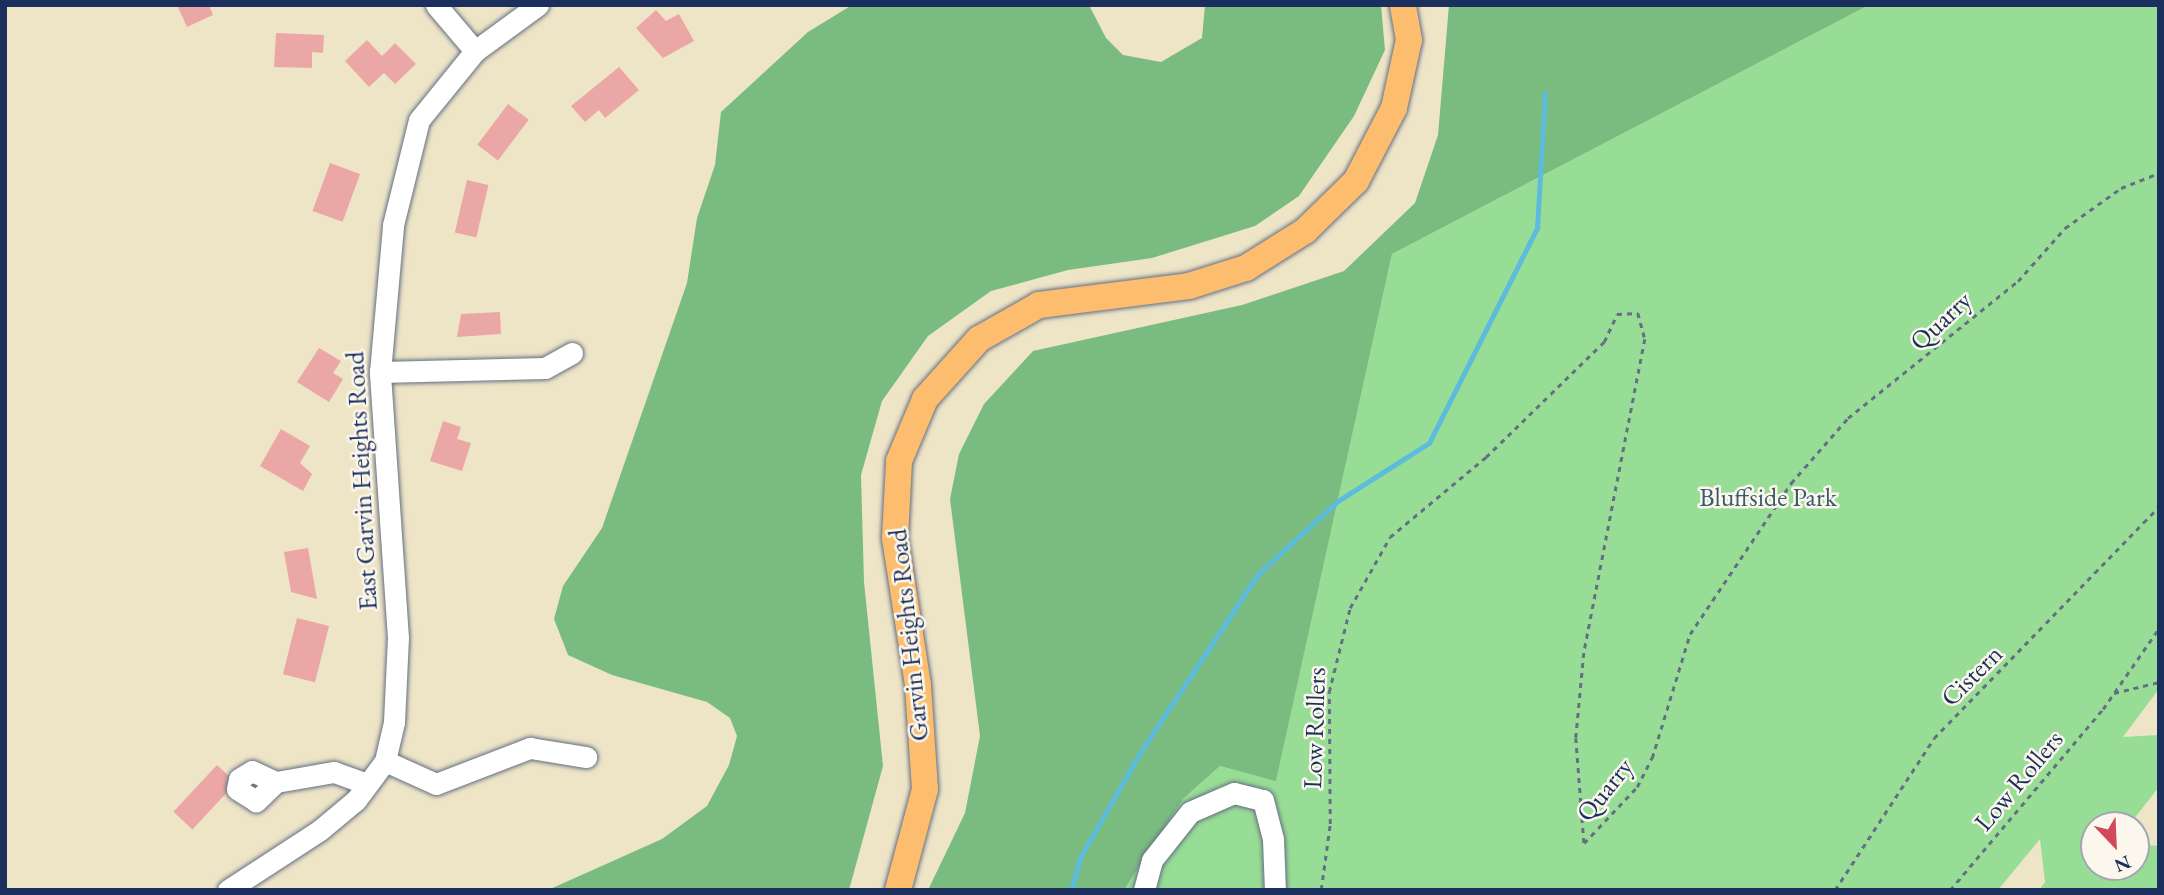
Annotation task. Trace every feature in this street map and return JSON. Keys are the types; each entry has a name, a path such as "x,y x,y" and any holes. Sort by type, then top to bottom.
{"main road":[{"name":"Garvin Heights Road","path":"898,890 925,789 918,685 895,538 899,461 925,399 979,340 1039,304 1189,286 1246,268 1305,231 1356,181 1394,108 1409,40 1403,5"}],"street":[{"path":"436,5 475,51"},
{"name":"East Garvin Heights Road","path":"385,761 398,638 380,372 393,225 419,120 475,51 538,5"},
{"path":"380,372 545,368 572,353"},
{"path":"228,890 320,830 367,784 385,761 436,784 530,748 586,757"},
{"path":"276,782 334,772 367,784"},
{"path":"1144,890 1152,860 1190,812 1234,793 1263,800 1275,890"}],"path":[{"name":"Quarry","path":"1390,537 1486,457 1604,342 1617,314 1638,313 1645,339 1584,653 1576,738 1584,842 1637,787 1652,758 1690,634 1791,483 1848,418 2018,281 2065,229 2121,188 2159,173"},
{"name":"Cistern","path":"1835,890 1934,738 2159,507"},
{"name":"Low Rollers","path":"1321,890 1330,824 1335,648 1390,537"},
{"name":"Low Rollers","path":"1950,890 2114,693 2159,628"},
{"path":"2114,693 2159,682"}],"green space":[{"path":"852,5 1089,5 1106,38 1123,55 1161,62 1202,38 1205,5 1381,5 1385,50 1354,116 1299,196 1255,226 1152,258 1068,270 991,291 928,336 882,401 861,475 864,582 883,766 849,890 548,890 662,839 707,806 729,765 737,736 730,718 707,702 612,675 568,655 554,619 563,586 602,528 687,283 697,218 715,165 721,112 808,32"},
{"path":"1449,5 1869,5 1392,254 1276,781 1220,766 1183,799 1124,890 928,890 965,813 980,736 950,499 959,454 984,404 1033,351 1242,305 1344,271 1415,203 1438,135"},
{"name":"Bluffside Park","path":"1869,5 2159,5 2159,689 2123,737 2159,735 2159,787 2140,811 2080,811 2080,881 2150,881 2150,845 2159,846 2159,890 2039,890 2045,882 2040,839 1998,890 1124,890 1183,799 1220,766 1276,780 1392,254"}],"building":[{"path":"177,5 209,5 213,15 187,27"},
{"path":"656,10 666,21 679,14 694,41 663,58 636,28"},
{"path":"276,33 324,35 323,53 312,52 312,68 274,67"},
{"path":"367,40 382,56 395,43 416,64 395,84 384,73 369,87 345,61"},
{"path":"619,67 639,90 605,118 599,110 585,122 571,106"},
{"path":"508,104 529,120 498,160 477,145"},
{"path":"330,163 360,174 343,222 313,211"},
{"path":"467,180 488,185 476,238 455,233"},
{"path":"500,312 501,334 457,337 461,314"},
{"path":"319,348 341,361 333,373 343,379 329,402 297,382"},
{"path":"443,421 461,427 457,439 471,443 462,471 430,461"},
{"path":"281,429 310,446 300,463 312,474 303,491 260,466"},
{"path":"308,548 317,599 291,592 284,552"},
{"path":"297,618 329,626 315,682 283,674"},
{"path":"217,765 236,783 192,830 173,812"}],"waterway":[{"path":"1071,890 1081,856 1140,753 1258,574 1338,501 1429,443 1537,228 1545,94"}]}
